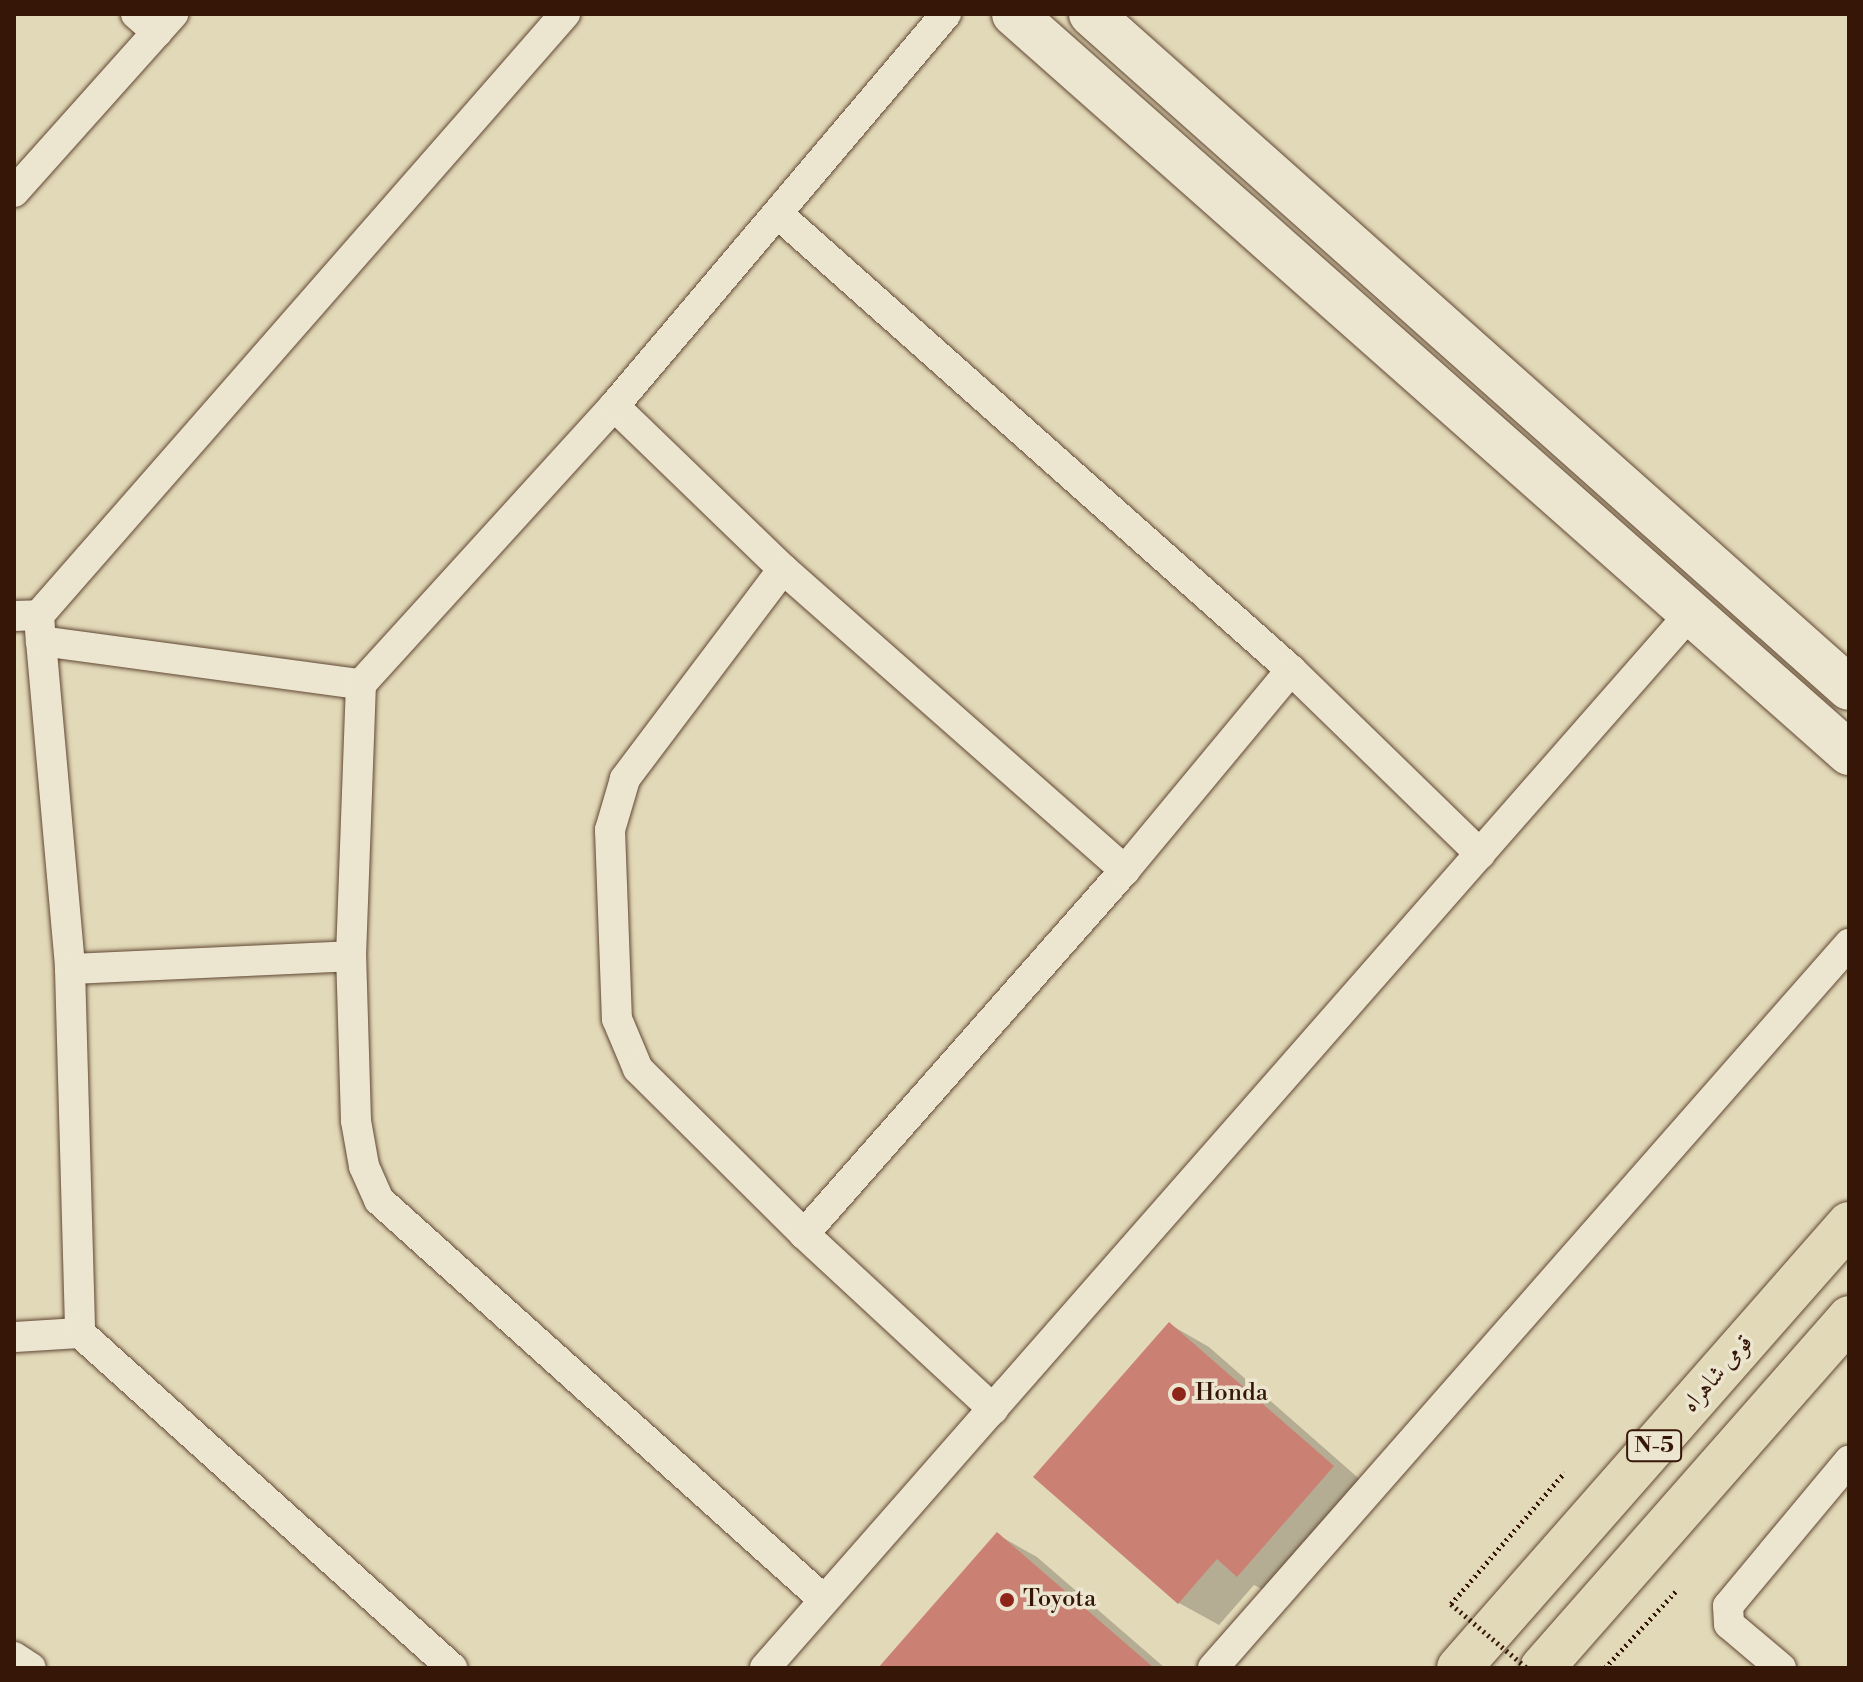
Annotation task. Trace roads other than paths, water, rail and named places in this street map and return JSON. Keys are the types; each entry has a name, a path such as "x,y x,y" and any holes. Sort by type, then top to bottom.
{"highway":[{"name":"قومی شاہراہ","path":"1459,1668 1849,1224"},
{"name":"N-5","path":"1542,1668 1849,1318"}],"street":[{"path":"80,1333 70,969 31,624 565,14"},
{"path":"824,1600 379,1200 364,1166 356,1121 351,956 361,684 614,406 946,14"},
{"path":"1014,14 1849,753"},
{"path":"1091,14 1849,688"},
{"path":"14,192 156,20"},
{"path":"1132,118 1165,80"},
{"path":"778,214 1291,670 1480,854"},
{"path":"614,406 783,569 1125,870"},
{"path":"783,569 625,779 610,830 617,1019 638,1069 804,1234 993,1409"},
{"path":"765,1668 1690,614"},
{"path":"31,624 361,684"},
{"path":"804,1234 1125,870 1291,670"},
{"path":"1213,1668 1849,944"},
{"path":"70,969 351,956"},
{"path":"14,1337 80,1333 452,1668"},
{"path":"1781,1668 1729,1624 1728,1606 1849,1461"},
{"path":"14,1657 31,1668"}],"place":[{"name":"Honda","path":"1179,1394"},
{"name":"Toyota","path":"1007,1600"}]}
